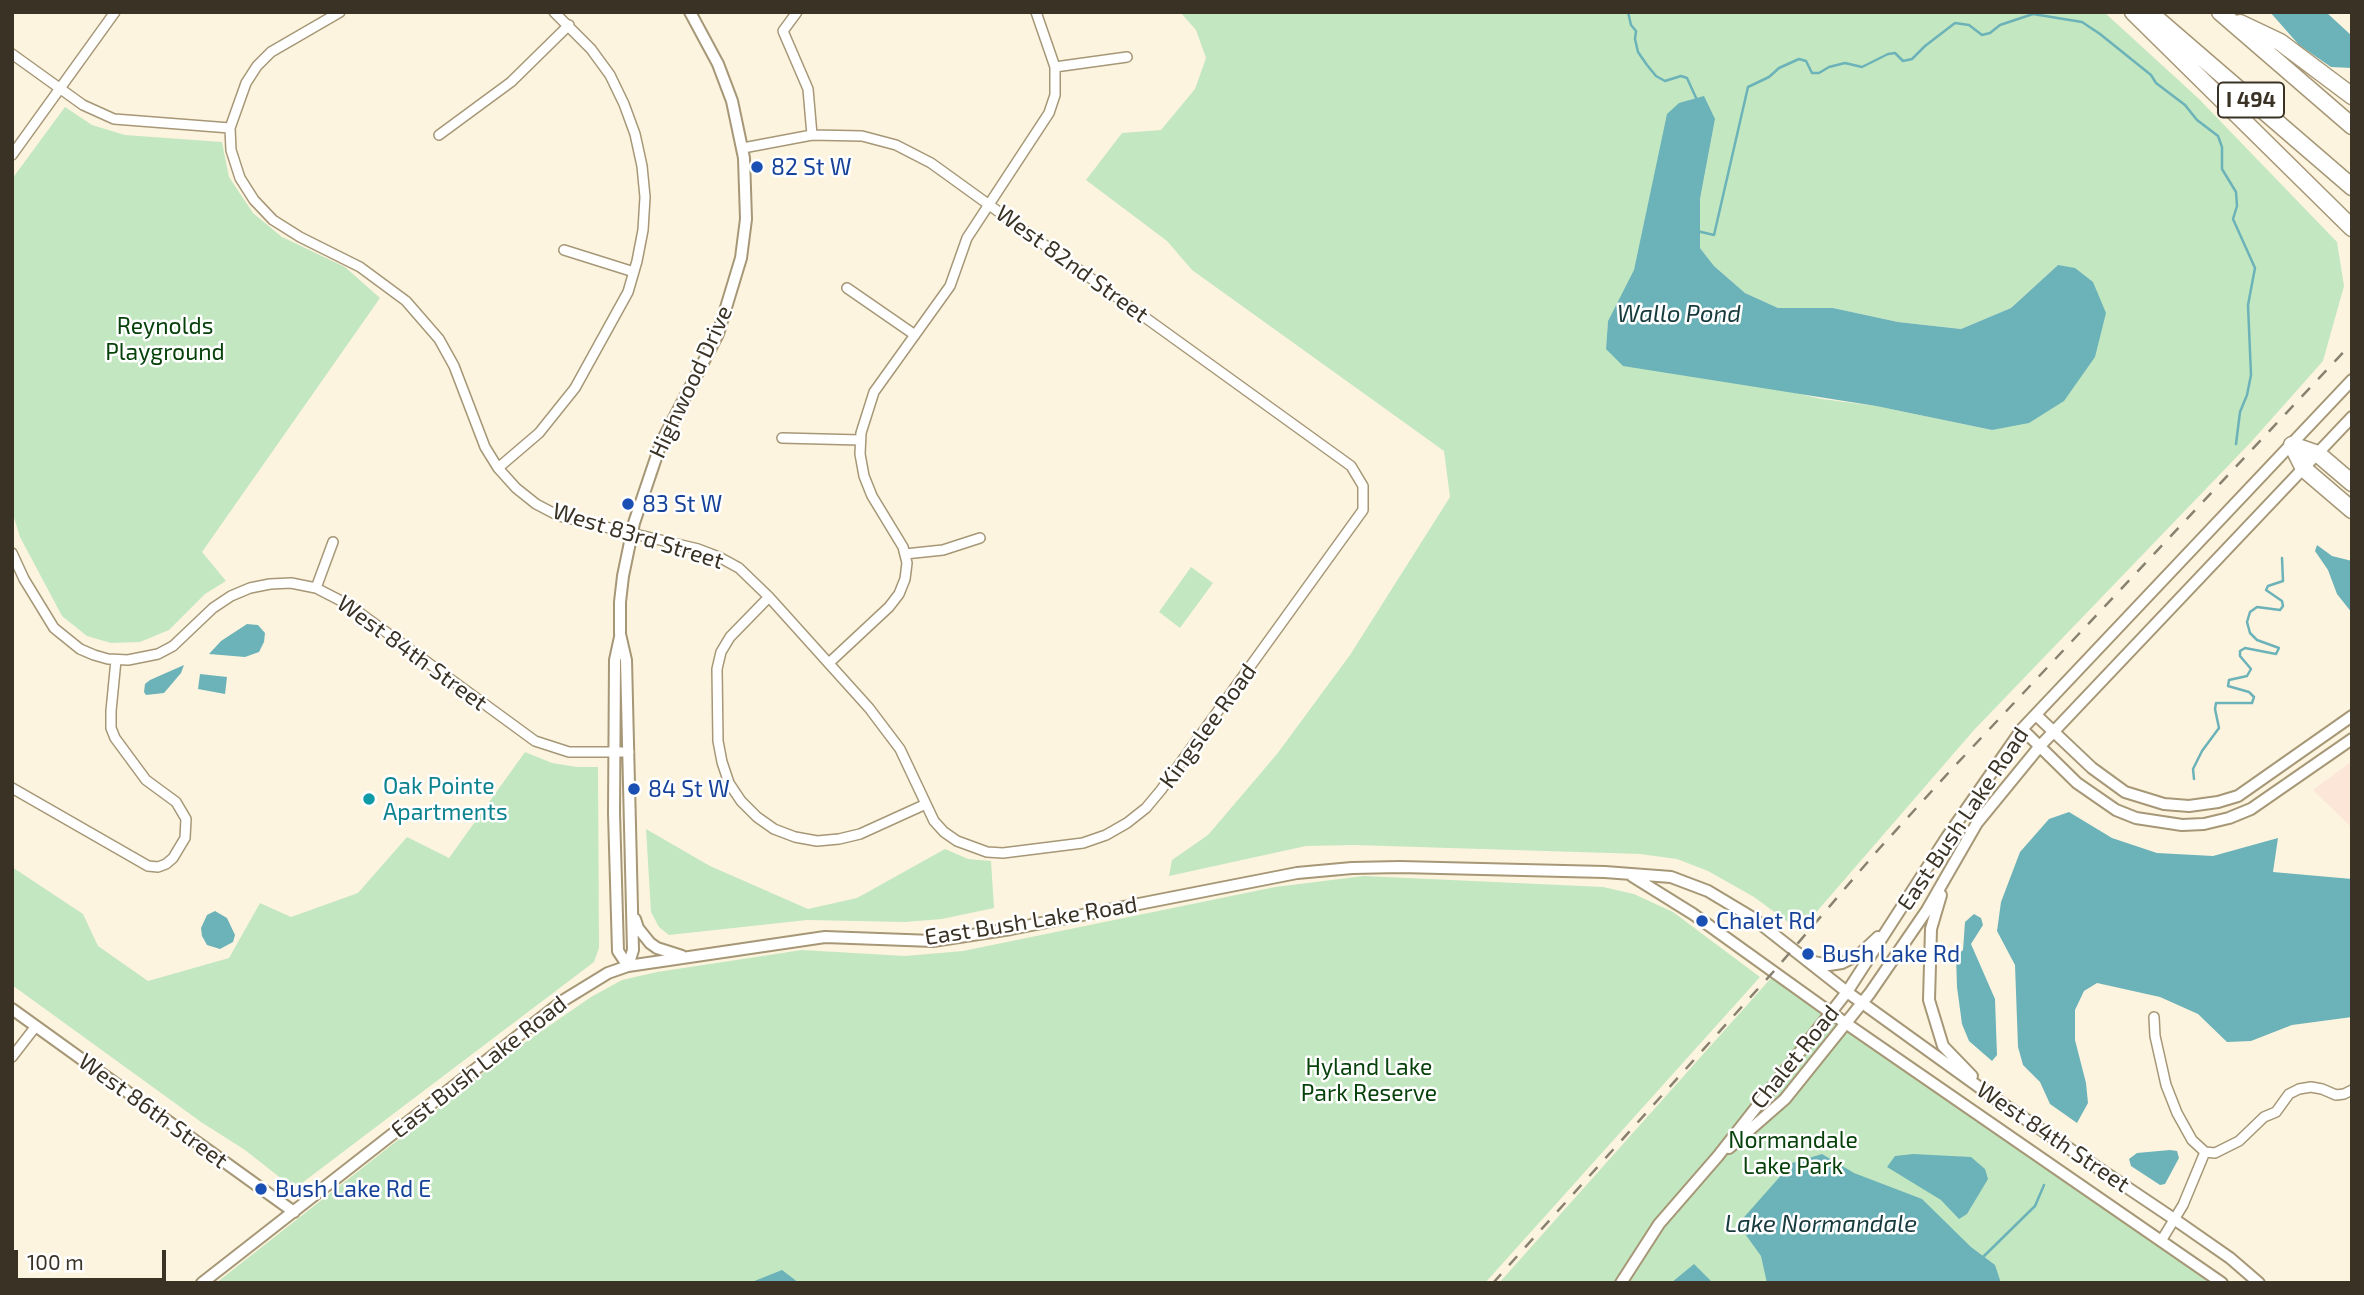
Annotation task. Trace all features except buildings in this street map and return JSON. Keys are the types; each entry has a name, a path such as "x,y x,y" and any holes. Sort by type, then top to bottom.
{"highway":[{"path":"2133,12 2352,228"},
{"name":"I 494","path":"2149,12 2352,187"},
{"path":"2220,13 2280,42 2352,96"},
{"name":"I 494","path":"2220,13 2352,126"},
{"path":"2292,445 2318,454 2352,483"},
{"path":"2292,445 2304,469 2352,510"}],"street":[{"path":"12,155 115,12"},
{"path":"12,54 98,113 124,121 230,128 246,83 257,66 271,52 340,12"},
{"path":"498,468 539,433 575,388 628,292 643,230 645,197 642,166 635,134 624,104 610,75 591,49 554,12"},
{"name":"Highwood Drive","path":"628,966 618,951 613,752 615,660 620,634 620,602 631,534 661,443 718,334 741,258 746,219 743,148 732,101 719,64 690,12"},
{"path":"797,12 783,31 808,89 812,135"},
{"path":"830,662 889,607 899,594 905,579 905,554 896,532 872,496 864,476 860,440 866,412 874,392 950,286 967,239 1049,113 1055,95 1055,67 1036,12"},
{"path":"439,135 511,82 569,25"},
{"path":"1055,67 1127,57"},
{"name":"West 83rd Street","path":"230,128 231,150 240,178 254,200 273,220 384,283 406,301 439,339 454,366 485,447 498,468 516,488 536,504 559,516 698,549 738,568 769,597 870,708 900,749 934,821 944,832 971,847"},
{"name":"West 82nd Street","path":"743,148 812,135 862,136 896,145 931,163 1351,466 1363,486"},
{"path":"564,250 634,272"},
{"path":"847,288 915,335"},
{"name":"East Bush Lake Road","path":"202,1283 564,1000 608,973 628,966 825,937 933,941 1011,929 1297,873 1352,868 1548,870 1671,877 1708,891 1753,918 1847,992 1962,815 2022,729 2352,380"},
{"name":"East Bush Lake Road","path":"1862,1003 1945,882 1977,823 2040,747 2352,417"},
{"path":"782,438 860,440"},
{"name":"Kingslee Road","path":"971,847 1003,853 1083,843 1106,835 1146,808 1269,643 1363,510 1363,486"},
{"path":"905,554 943,550 980,538"},
{"path":"316,588 333,542"},
{"name":"West 84th Street","path":"12,553 24,579 54,628 79,649 94,655 116,660 141,659 173,646 213,608 230,596 250,588 291,583 316,588 349,605 535,741 569,752 629,752"},
{"path":"769,597 730,637 721,652 717,669 717,727 722,762 729,783 741,802 775,829 795,837 817,841 860,834 926,804"},
{"name":"Highwood Drive","path":"620,634 626,660 629,752 633,950 628,966"},
{"path":"12,789 148,866 158,867 173,858 185,838 186,819 176,802 146,780 115,738 111,728 116,660"},
{"path":"2036,715 2092,768 2125,792 2164,804 2189,806 2238,796 2352,716"},
{"path":"2022,729 2077,783 2116,810 2136,818 2182,825 2204,824 2251,809 2352,739"},
{"name":"East Bush Lake Road","path":"1629,875 1693,914 1831,1013"},
{"path":"1945,882 1931,929 1929,1000 1943,1046 1997,1100"},
{"path":"632,912 638,928 650,943 685,957"},
{"path":"1806,960 1829,965 1851,960 1893,923"},
{"name":"West 84th Street","path":"1847,992 1997,1100 2230,1258 2259,1283"},
{"name":"Chalet Road","path":"1621,1283 1659,1224 1718,1156 1847,992"},
{"name":"Chalet Road","path":"1718,1156 1749,1133 1785,1099 1862,1003"},
{"name":"West 86th Street","path":"12,1009 294,1212"},
{"name":"West 84th Street","path":"1831,1013 2222,1283"},
{"path":"2154,1017 2165,1085 2192,1140 2205,1152 2215,1153 2239,1142 2264,1117 2276,1112 2289,1094 2299,1089 2311,1087 2336,1095 2352,1090"},
{"path":"12,1057 36,1027"},
{"path":"2161,1241 2183,1205 2205,1152"}],"shaded area":[{"path":"2352,761 2352,828 2313,790"}],"green space":[{"path":"1180,12 2104,12 2198,98 2337,242 2344,286 2323,361 2252,441 1974,730 1800,931 1754,897 1708,871 1677,859 1640,854 1354,845 1306,846 1169,876 1172,860 1208,835 1277,754 1350,655 1450,497 1444,451 1192,270 1167,241 1086,180 1122,133 1161,130 1195,89 1206,58 1196,30","holes":["1715,119 1700,199 1700,248 1714,266 1745,293 1778,308 1833,308 1898,322 1961,329 2011,308 2058,265 1992,430 1876,406 1822,399 1606,349 1608,321"]},
{"name":"Reynolds Playground","path":"65,107 92,125 125,135 222,142 229,177 253,213 282,237 345,267 380,298 202,552 226,581 205,594 169,630 140,642 111,643 87,636 62,616 20,537 12,511 12,179"},
{"path":"1191,567 1213,583 1180,628 1159,612"},
{"path":"525,752 552,763 598,767 599,948 594,962 298,1186 292,1187 245,1150 201,1122 12,985 12,867 83,914 98,946 148,981 229,958 260,903 291,917 358,893 407,837 449,858"},
{"path":"646,829 710,866 808,909 857,898 945,849 968,859 991,861 994,908 942,919 905,922 807,920 669,935 659,927 651,912"},
{"name":"Hyland Lake Park Reserve","path":"1364,876 1603,887 1634,894 1673,912 1760,977 1485,1283 216,1283 501,1059 591,997 622,980 657,972 802,950 905,956 963,951 1275,887"},
{"name":"Normandale Lake Park","path":"1772,977 1866,1045 2213,1283 1499,1283"}],"water":[{"path":"2270,12 2326,12 2352,36 2352,68 2331,67 2299,45"},
{"name":"Wallo Pond","path":"1704,96 1715,119 1700,199 1700,248 1714,266 1745,293 1778,308 1833,308 1898,322 1961,329 2011,308 2058,265 2075,268 2093,282 2106,313 2095,357 2064,401 2029,423 1992,430 1876,406 1623,366 1606,349 1608,321 1634,270 1667,114 1679,103"},
{"path":"2317,545 2332,556 2352,561 2352,613 2337,594 2328,570 2315,551"},
{"path":"247,624 258,625 265,633 259,652 245,657 209,654 221,641"},
{"path":"184,665 181,673 164,693 146,695 145,684 150,680"},
{"path":"200,674 227,677 225,694 198,689"},
{"path":"2069,812 2112,838 2157,853 2213,856 2278,838 2273,872 2352,879 2352,1017 2292,1025 2251,1041 2227,1042 2198,1014 2160,997 2097,983 2084,991 2075,1010 2075,1040 2088,1103 2077,1123 2050,1104 2040,1082 2023,1065 2018,1047 2015,965 1997,931 2001,902 2020,852 2049,819"},
{"path":"215,911 227,918 235,935 233,942 220,949 207,945 202,936 201,928 207,915"},
{"path":"1974,914 1981,918 1983,925 1971,944 1995,999 1997,1055 1992,1061 1969,1041 1962,1024 1957,987 1956,956 1963,950 1965,922"},
{"path":"2177,1151 2179,1158 2165,1184 2160,1185 2131,1166 2129,1159 2137,1153"},
{"name":"Lake Normandale","path":"1822,1154 1854,1173 1922,1199 1971,1247 1995,1265 2001,1283 1767,1283 1761,1256 1738,1224 1792,1163"},
{"path":"1913,1154 1971,1157 1985,1169 1988,1179 1967,1214 1959,1219 1941,1200 1887,1167 1895,1156"},
{"name":"Lake Normandale","path":"1694,1264 1713,1283 1671,1283"},
{"path":"782,1270 799,1283 752,1283 752,1282"}],"waterway":[{"path":"1628,12 1631,25 1636,31 1638,52 1647,65 1656,76 1665,81 1681,76 1687,78 1697,100"},
{"path":"1697,231 1714,235 1748,87 1769,77 1779,68 1799,59 1806,61 1812,73 1819,73 1845,63 1862,67 1888,54 1895,53 1903,61 1912,59 1955,23 1969,25 1982,35 1990,33 2000,25 2033,14 2082,22 2151,75 2156,83 2185,105 2197,120 2218,136 2222,147 2222,169 2236,192 2237,206 2233,219 2255,268 2248,305 2251,375 2240,412 2236,444"},
{"path":"2194,779 2193,769 2219,728 2216,703 2252,703 2254,697 2249,692 2228,686 2229,680 2247,676 2251,669 2240,656 2240,651 2245,648 2276,654 2279,648 2257,640 2250,633 2247,622 2250,612 2257,607 2280,610 2283,606 2282,601 2266,590 2268,586 2283,581 2282,558"},
{"path":"1981,1259 2035,1206 2044,1185"}],"railway":[{"path":"1493,1283 1951,770 2352,343"}],"place":[{"name":"82 St W","path":"757,167"},
{"name":"83 St W","path":"628,504"},
{"name":"84 St W","path":"634,789"},
{"name":"Oak Pointe Apartments","path":"369,799"},
{"name":"Chalet Rd","path":"1702,921"},
{"name":"Bush Lake Rd","path":"1808,954"},
{"name":"Bush Lake Rd E","path":"261,1189"}]}
